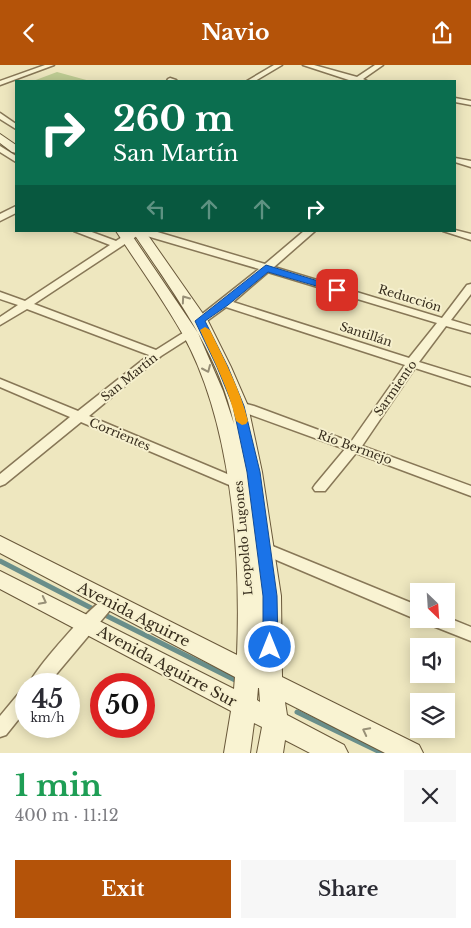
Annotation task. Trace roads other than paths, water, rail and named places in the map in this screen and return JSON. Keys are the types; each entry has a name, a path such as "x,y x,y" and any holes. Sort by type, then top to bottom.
{"main road":[{"path":"0,127 15,138"},
{"path":"0,137 15,149"},
{"name":"Leopoldo Lugones","path":"127,235 223,367 239,406 253,472 270,596 270,682 275,722 270,753"},
{"name":"Leopoldo Lugones","path":"195,327 221,404 232,446 245,532 249,604 248,670 237,753"},
{"name":"Avenida Aguirre","path":"0,544 98,613 248,670 270,682"},
{"name":"Avenida Aguirre Sur","path":"0,579 98,613 243,706 335,753"},
{"path":"270,682 410,753"}],"street":[{"path":"0,83 52,65"},
{"path":"252,80 278,65"},
{"path":"306,65 357,80"},
{"path":"361,80 380,65"},
{"path":"362,80 389,65"},
{"path":"0,115 15,126"},
{"path":"0,148 15,159"},
{"path":"456,160 471,164"},
{"path":"0,206 15,210"},
{"path":"0,219 15,211"},
{"name":"Reducción","path":"86,232 127,235 154,234 471,330"},
{"name":"San Martín","path":"0,481 157,354 225,303 309,232"},
{"path":"452,232 471,237"},
{"path":"0,322 22,304 127,235"},
{"name":"Sarmiento","path":"320,488 354,447 412,363 471,287"},
{"path":"0,295 157,354"},
{"name":"Santillán","path":"225,303 471,382"},
{"path":"0,314 22,304"},
{"name":"Corrientes","path":"0,383 239,484"},
{"name":"Río Bermejo","path":"239,406 471,491"},
{"path":"265,549 410,609"},
{"path":"46,673 98,613"},
{"path":"455,628 471,634"},
{"path":"0,729 15,711"}],"waterway":[{"path":"0,561 97,611"},
{"path":"103,614 237,681"},
{"path":"297,712 382,753"}]}
